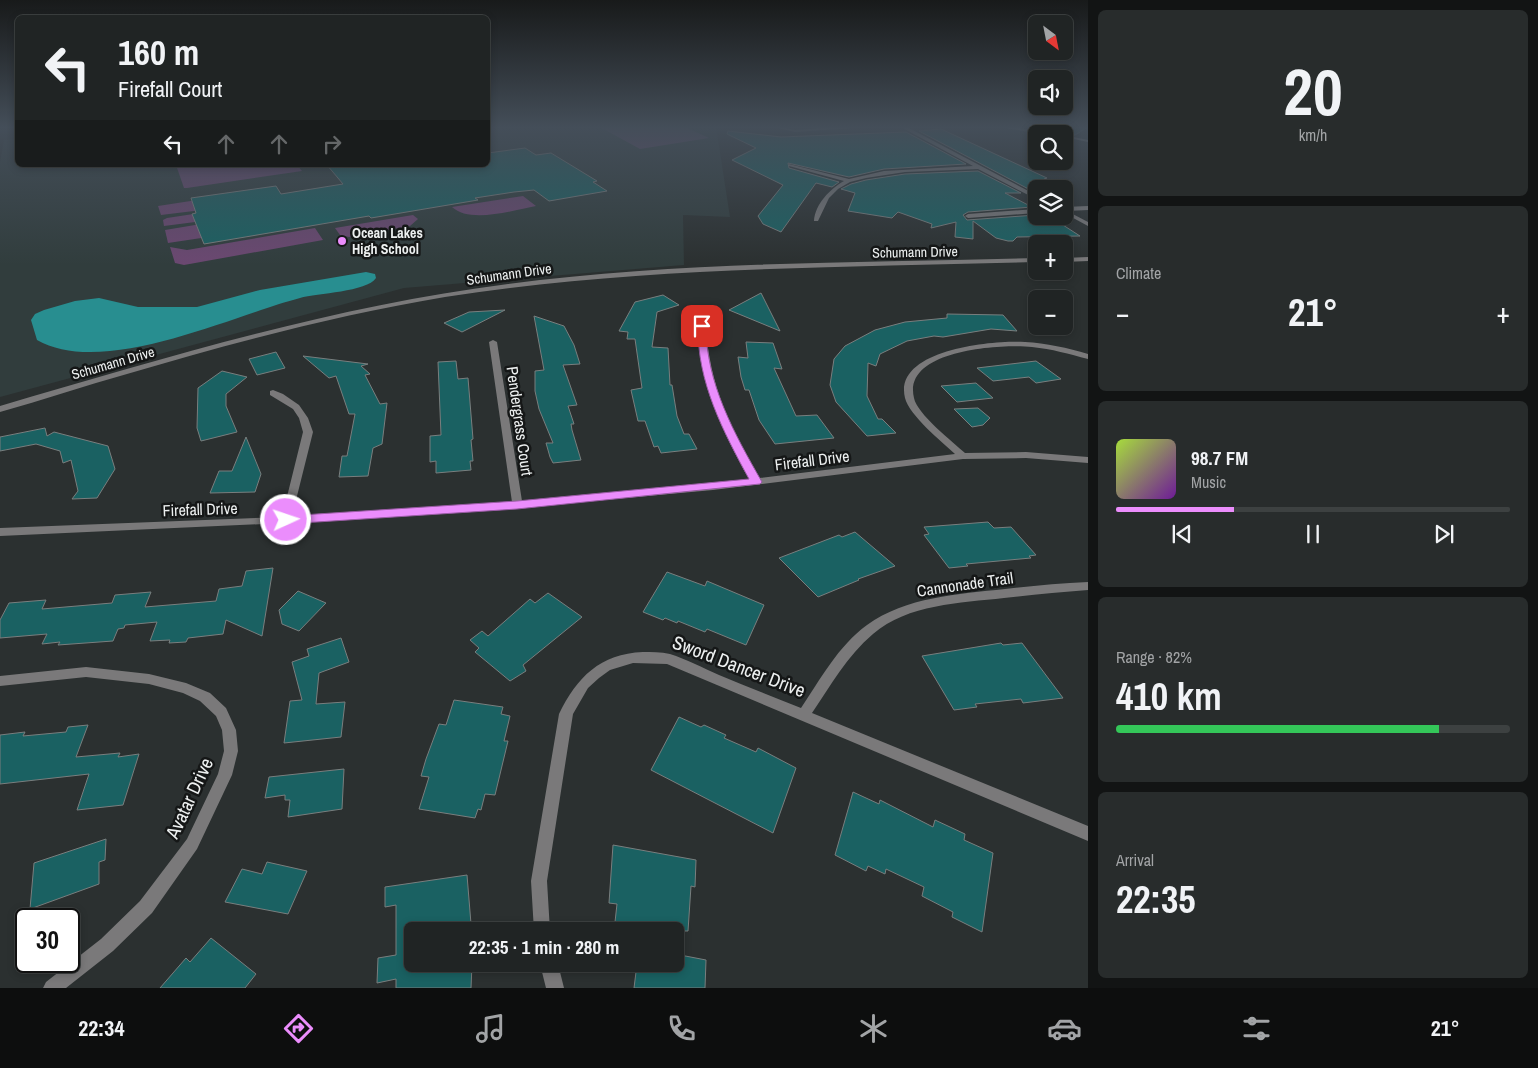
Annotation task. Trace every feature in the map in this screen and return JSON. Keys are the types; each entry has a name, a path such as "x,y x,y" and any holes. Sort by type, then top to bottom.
{"street":[{"path":"817,172 849,181"},
{"path":"816,220 832,191 849,181 901,172"},
{"path":"990,172 1028,193"},
{"path":"1073,209 1088,208"},
{"path":"968,216 1028,212"},
{"path":"1073,215 1088,224"},
{"path":"1073,260 1088,259"},
{"name":"Schumann Drive","path":"0,409 275,331 374,309 484,289 567,279 685,269 1028,260"},
{"path":"702,326 702,343 712,389 731,437 756,482"},
{"name":"Pendergrass Court","path":"493,342 517,505"},
{"path":"963,456 923,417 910,399 910,380 923,364 939,356 955,352 1010,344 1042,346 1088,356"},
{"path":"273,392 296,405 305,418 308,432 286,520"},
{"name":"Firefall Drive","path":"0,532 286,520 517,505 756,482 963,456 1026,455 1088,460"},
{"name":"Cannonade Trail","path":"804,714 855,643 875,626 904,610 932,602 1051,588 1088,586"},
{"name":"Sword Dancer Drive","path":"541,922 539,881 566,714 574,697 593,673 609,663 627,657 647,656 668,659 804,714 1088,834"},
{"name":"Avatar Drive","path":"0,682 86,672 148,679 186,688 205,696 221,712 229,730 230,751 225,775 192,844 176,868 146,906 107,945 52,988"},
{"path":"551,972 556,988"}],"shaded area":[{"name":"Ocean Lakes High School","path":"0,172 723,172 730,217 683,215 684,265 404,288 0,397"},
{"path":"178,172 295,172 187,188 184,188"},
{"path":"523,196 536,206 504,213 481,215 470,215 452,207"},
{"path":"197,200 202,210 161,215 158,206"},
{"path":"200,213 203,221 164,226 163,220 167,218"},
{"path":"413,215 418,219 410,226 349,237 340,235 335,228"},
{"path":"201,224 208,237 168,243 165,230"},
{"path":"315,228 323,240 184,265 175,263 170,247 187,250"}],"water":[{"path":"366,272 375,274 376,278 371,283 363,286 300,298 167,340 131,348 96,352 64,350 37,340 31,320 35,314 44,310 75,301 99,298 138,307 197,307 260,290"}],"building":[{"path":"333,172 582,172 597,181 593,182 607,191 549,201 534,190 514,192 371,218 369,216 204,244 192,214 196,213 191,198 276,186 281,194 343,184"},
{"path":"757,172 804,172 839,182 832,187 816,183 781,232 763,224 758,216 783,185"},
{"path":"828,172 870,172 849,177"},
{"path":"980,172 1021,193 1005,193 1028,205 1028,207 968,212 963,215 967,220 1028,216 1028,225 1063,225 1080,236 1028,235 1028,237 1017,237 1013,241 1008,241 996,238 973,221 973,239 955,237 956,222 931,228 932,224 898,212 892,218 848,211 855,193 841,189 866,180 905,174"},
{"path":"997,172 1034,172 1047,178 1044,179 1046,180 1028,180 1028,189"},
{"path":"761,293 780,331 729,310"},
{"path":"663,295 679,305 657,312 652,347 668,348 670,385 672,385 677,416 684,434 689,434 697,449 661,453 658,446 654,447 645,421 638,421 631,390 642,388 635,339 627,339 628,332 619,331 635,302"},
{"path":"505,310 462,332 444,323 469,312"},
{"path":"947,314 1003,315 1017,331 991,329 943,337 934,336 907,341 880,354 876,366 868,363 867,396 878,419 882,419 896,433 867,436 836,402 830,385 834,359 845,346 875,330 905,322 947,318"},
{"path":"534,316 564,326 574,345 580,364 563,365 577,405 568,406 574,424 571,424 572,430 581,460 553,463 550,457 546,443 553,443 539,409 535,391 535,371 544,370"},
{"path":"746,342 773,343 782,369 774,368 796,416 817,415 834,438 775,444 759,420 749,390 745,390 741,377 738,357 748,358"},
{"path":"276,352 285,368 257,375 249,359"},
{"path":"303,356 368,364 361,366 370,374 365,375 380,404 387,403 382,444 373,448 368,476 339,477 342,456 347,456 355,414 349,414 336,376 329,378"},
{"path":"456,361 458,379 468,378 473,461 470,461 471,470 436,473 436,461 430,462 430,436 441,435 438,362"},
{"path":"1036,361 1061,379 1036,383 1029,377 993,381 977,368"},
{"path":"222,371 247,377 226,394 226,406 237,432 201,441 197,428 198,388"},
{"path":"976,383 993,398 957,402 941,386"},
{"path":"978,408 990,418 983,425 972,427 954,409"},
{"path":"45,428 47,436 54,432 108,446 115,469 97,498 72,499 78,491 71,460 63,463 60,451 36,444 0,451 0,437"},
{"path":"246,437 261,474 255,492 210,493 219,471 232,471"},
{"path":"988,522 994,528 1011,527 1036,555 1029,556 1031,558 966,564 968,566 949,568 924,535 929,534 924,527"},
{"path":"855,532 895,566 858,579 818,597 779,558 839,535 842,537"},
{"path":"273,568 262,636 226,620 223,634 188,638 186,642 169,643 170,640 150,641 157,622 125,625 124,628 118,629 113,641 58,645 60,642 42,644 47,634 0,638 0,620 9,603 46,600 42,609 112,603 115,595 151,592 145,607 216,601 219,589 242,586 246,571"},
{"path":"667,572 705,586 707,581 764,605 746,645 707,629 705,632 678,621 677,623 665,618 663,620 643,612"},
{"path":"298,591 326,603 299,631 282,624 279,610"},
{"path":"548,593 582,617 523,665 526,671 510,681 475,652 479,648 470,640 482,631 488,636 530,599 535,603"},
{"path":"341,638 349,662 319,673 316,704 345,702 341,737 284,743 290,701 302,700 292,662 309,656 307,649"},
{"path":"1001,643 1003,645 1022,643 1063,698 1023,703 1021,699 975,704 977,707 954,710 922,656"},
{"path":"454,700 503,707 501,714 510,716 504,741 508,741 495,795 485,794 481,810 478,809 475,818 419,809 429,777 421,776 426,759 439,724 446,725"},
{"path":"679,717 726,735 724,738 756,752 758,748 796,768 773,833 651,770"},
{"path":"88,725 76,757 120,753 118,757 139,754 123,805 77,810 89,774 0,784 0,735 25,732 23,736 66,732 68,727"},
{"path":"344,769 342,809 288,817 290,800 285,800 285,795 265,798 269,777"},
{"path":"853,792 879,804 880,800 933,827 935,820 965,834 964,840 993,853 982,932 952,917 953,912 922,896 924,887 886,869 885,874 868,866 866,871 835,855"},
{"path":"106,839 105,860 99,862 99,884 30,908 34,863"},
{"path":"613,845 696,860 695,887 691,886 688,931 684,931 684,922 615,922 617,904 609,903"},
{"path":"267,862 307,871 288,914 225,902 242,869 262,874"},
{"path":"467,875 471,922 404,922 404,972 472,972 471,988 396,988 396,979 377,983 378,958 396,955 396,905 385,907 385,887"},
{"path":"211,938 256,974 245,988 160,988 186,958 190,962"},
{"path":"684,956 706,960 705,988 634,988 636,972 684,972"}],"place":[{"name":"Ocean Lakes High School","path":"342,241"}],"route":[{"path":"286,520 517,505 756,482 731,437 712,389 702,343 702,326"}]}
